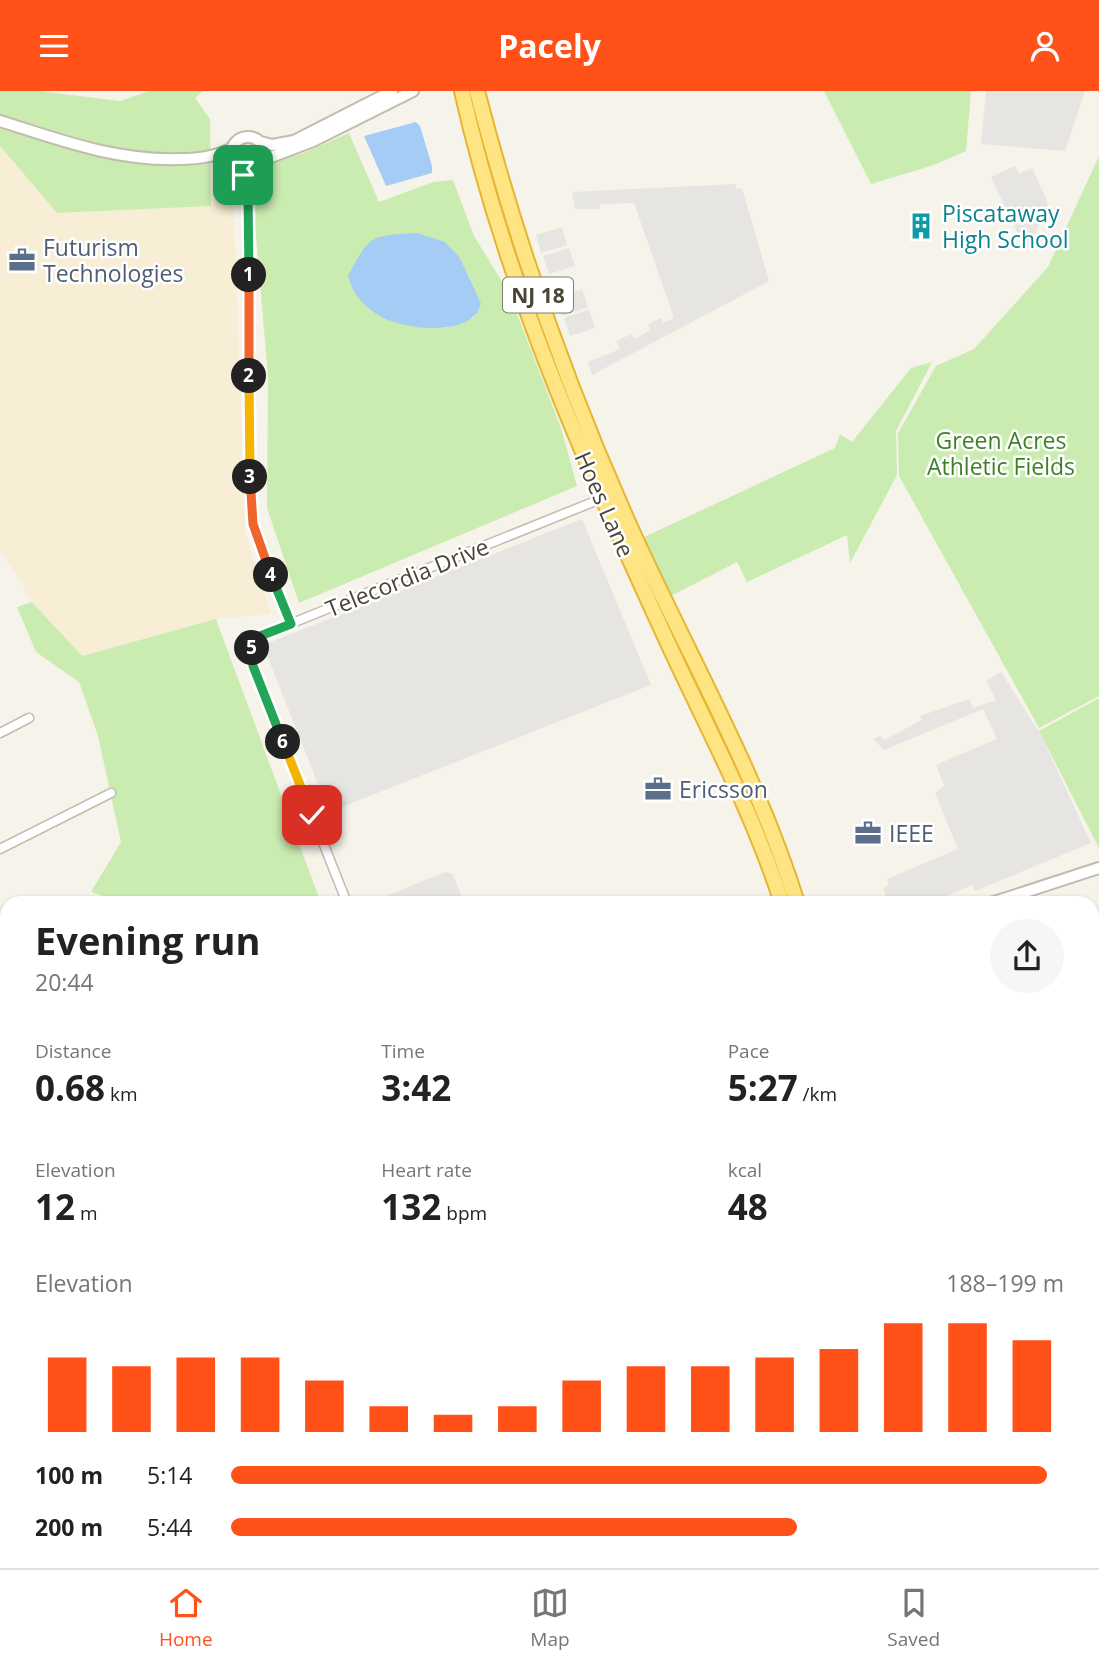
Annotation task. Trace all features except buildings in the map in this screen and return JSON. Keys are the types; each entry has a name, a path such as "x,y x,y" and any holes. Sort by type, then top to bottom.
{"highway":[{"path":"453,91 466,109"},
{"name":"Hoes Lane","path":"462,91 516,281 567,418 761,804 794,896"},
{"name":"Hoes Lane","path":"477,91 512,219 608,496 766,852 780,896"}],"street":[{"path":"0,121 127,158 157,160 205,157 232,148 243,137 251,137 272,145 294,141 392,91"},
{"path":"248,194 253,175 271,157 313,141 413,91"},
{"path":"205,157 251,171 262,165 266,152 261,142"},
{"path":"232,148 248,194 251,509 257,539 291,624"},
{"name":"Telecordia Drive","path":"344,896 253,666 252,644 260,636 608,496"},
{"path":"0,733 29,718"},
{"path":"0,849 111,793"},
{"path":"1013,896 1099,868"}],"shaded area":[{"path":"986,91 1085,91 1065,151 981,144"},
{"path":"0,146 57,213 211,206 233,184 245,532 271,614 216,619 82,656 32,602 0,548"},
{"path":"1015,166 1019,174 1032,168 1048,203 1030,247 1025,249 991,177"},
{"path":"736,184 736,189 742,188 769,281 592,375 588,362 620,349 616,341 632,334 635,339 650,330 648,324 661,318 663,323 674,318 634,203 600,204 600,209 575,209 572,192"},
{"path":"562,227 567,245 541,253 536,235"},
{"path":"569,248 575,266 549,274 543,256"},
{"path":"582,289 588,307 562,316 556,298"},
{"path":"589,310 595,328 570,336 564,318"},
{"path":"582,519 651,685 329,812 263,645"},
{"path":"1001,672 1041,735 1091,843 975,891 972,885 946,896 886,896 883,889 889,885 887,879 958,849 935,793 944,786 936,765 997,739 983,709 884,750 873,739 880,736 884,740 922,720 920,716 969,699 973,708 996,700 986,681"},
{"path":"445,872 453,874 461,896 385,896"}],"green space":[{"path":"0,91 39,91 120,101 149,91 203,91 195,98 210,119 211,206 57,213 0,146"},
{"path":"824,91 971,91 966,151 934,165 871,184"},
{"path":"349,133 379,202 433,182 453,180 474,236 509,293 561,428 577,486 299,603 267,508 268,377 255,224 256,182 276,160 301,154","holes":["460,258 481,303 473,318 441,329"]},
{"name":"Green Acres Athletic Fields","path":"1099,156 1099,696 1039,728 899,476 898,433 936,366 974,349 1048,267"},
{"path":"932,362 896,431 897,475 850,563 847,535 747,582 737,562 667,598 640,539 835,448 840,434 852,442 911,368"},
{"path":"32,602 82,656 216,619 318,896 103,896 91,892 121,842 98,736 79,682 36,652 17,607"},
{"path":"1099,698 1099,848 1039,731"}],"water":[{"path":"416,122 420,126 432,173 386,186 364,136"},
{"path":"417,233 445,242 460,258 481,303 476,314 466,322 453,326 422,328 393,322 370,309 353,289 348,276 367,245 380,237"}],"place":[{"name":"Piscataway High School","path":"921,226"},
{"name":"Futurism Technologies","path":"22,260"},
{"name":"Ericsson","path":"658,789"},
{"name":"IEEE","path":"868,833"}],"route":[{"path":"243,175 249,209 251,509 257,539 291,624 260,636 252,644 251,655 312,815"}]}
